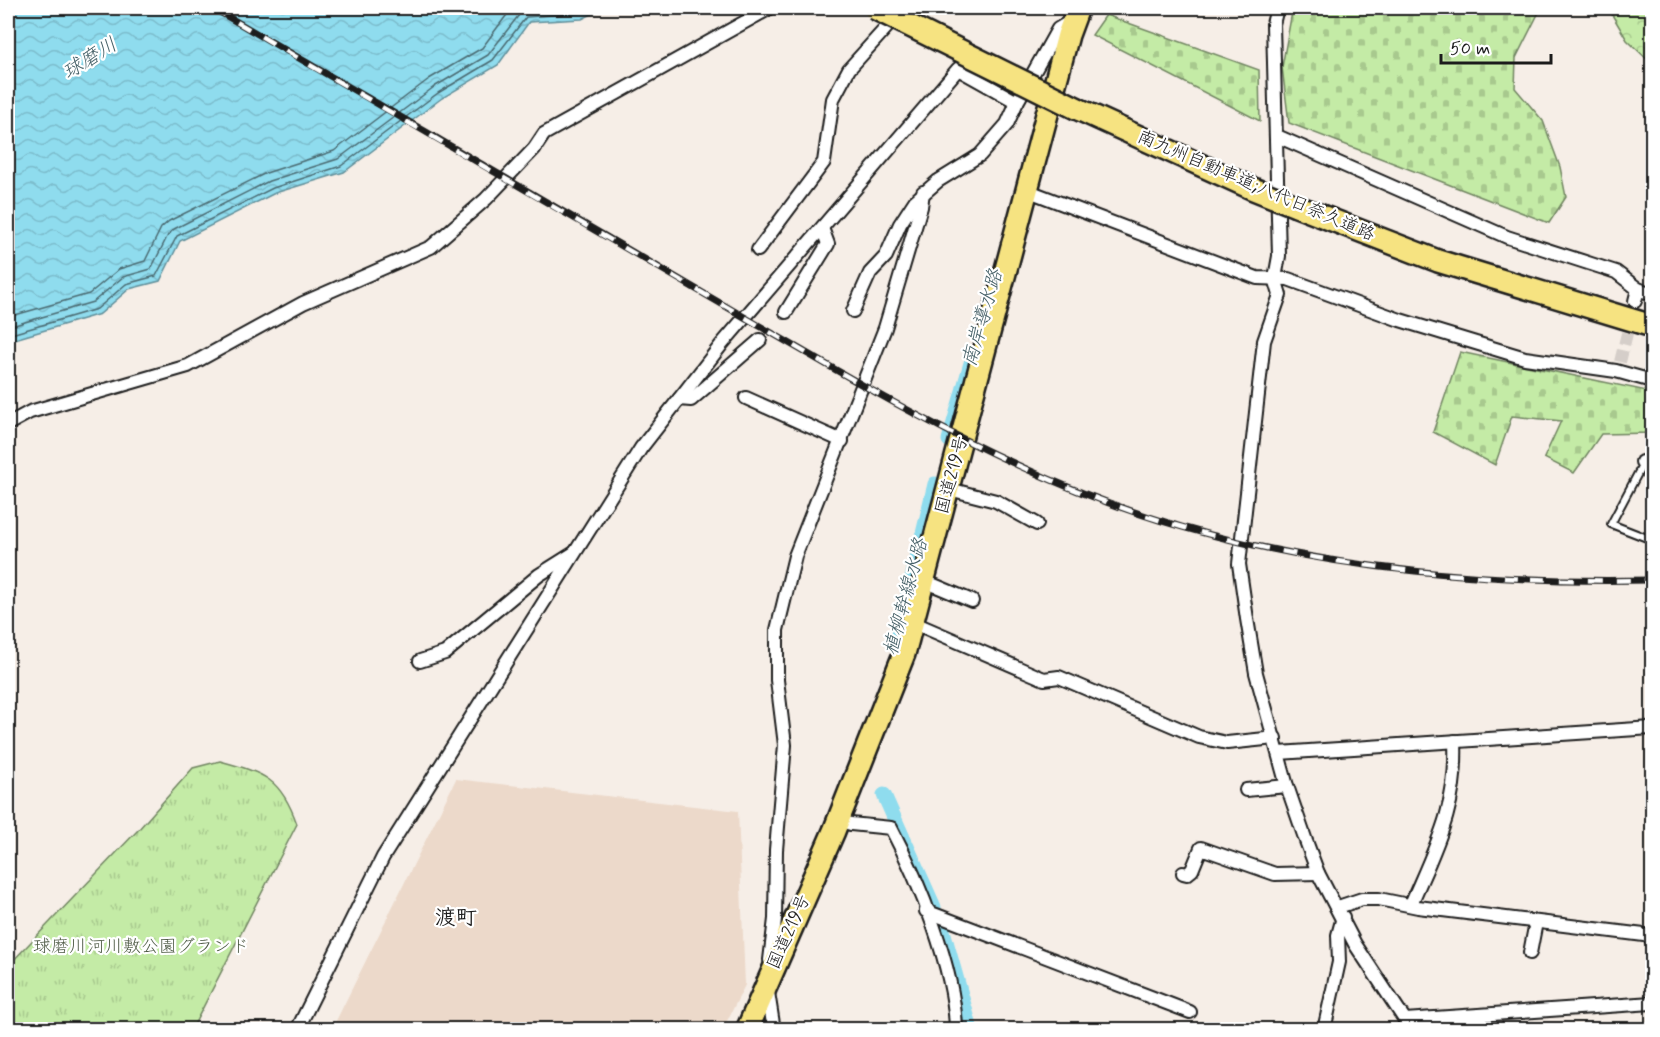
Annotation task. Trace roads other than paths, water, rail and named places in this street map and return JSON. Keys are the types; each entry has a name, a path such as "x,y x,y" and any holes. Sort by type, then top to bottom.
{"highway":[{"name":"南九州自動車道;八代日奈久道路","path":"874,8 1078,109 1251,188 1438,261 1653,326"},
{"name":"国道219号","path":"747,1029 838,820 904,654 922,580 949,489 1076,14"}],"street":[{"path":"8,424 30,412 188,366 303,303 431,247 486,199 534,149 544,134 770,8"},
{"path":"758,250 824,162 832,99 849,69 904,8"},
{"path":"1277,8 1273,24 1279,256 1275,278 1280,295 1264,341 1239,564 1256,673 1287,786 1318,873 1355,944 1406,1025 1653,1002"},
{"path":"853,311 870,273 886,256 900,224 923,192 980,154 1007,124 1058,29 1076,14"},
{"path":"297,1029 383,856 641,448 679,399 722,344 958,69 1017,102"},
{"path":"1277,136 1507,237 1616,272 1638,289 1653,294"},
{"path":"1029,191 1257,279 1287,279 1400,320 1525,358 1618,367 1653,381"},
{"path":"774,1029 766,982 775,930 776,850 785,745 777,680 777,630 795,556 885,328 921,207 923,192"},
{"path":"786,312 828,244 822,228"},
{"path":"1635,301 1638,289"},
{"path":"679,399 691,400 760,339"},
{"path":"746,398 842,441"},
{"path":"949,489 996,501 1037,524"},
{"path":"420,661 445,652 539,574 578,550"},
{"path":"922,580 972,601"},
{"path":"912,622 1044,680 1059,677 1199,738 1227,743 1275,738"},
{"path":"1279,753 1653,728"},
{"path":"1412,904 1439,845 1450,811 1456,764 1455,741"},
{"path":"1246,790 1287,786"},
{"path":"838,820 850,824 891,828 914,874 949,978 956,1007 956,1029"},
{"path":"1182,873 1187,874 1192,870 1201,848 1275,874 1318,873"},
{"path":"1340,912 1362,899 1379,899 1653,936"},
{"path":"926,911 1190,1012"},
{"path":"1324,1029 1339,962 1340,912"},
{"path":"1530,953 1536,922"}],"lane":[{"path":"1653,447 1647,462 1611,524 1653,540"}],"water":[{"name":"球磨川","path":"8,8 604,8 582,19 529,22 498,65 442,98 344,172 275,193 180,241 160,281 129,289 100,314 8,341"}],"waterway":[{"name":"南岸導水路","path":"949,440 971,363"},
{"name":"植柳幹線水路","path":"897,641 935,484"},
{"name":"植柳幹線水路","path":"884,795 934,907"},
{"name":"植柳幹線水路","path":"942,927 971,1030"}],"tunnel":[{"path":"1620,362 1635,301"}],"railway":[{"path":"213,8 832,368 944,429 1060,484 1182,527 1240,542 1356,564 1474,576 1652,580"}],"district":[{"name":"渡町","path":"456,918"}],"park label":[{"name":"球磨川河川敷公園グランド","path":"141,947"}]}
